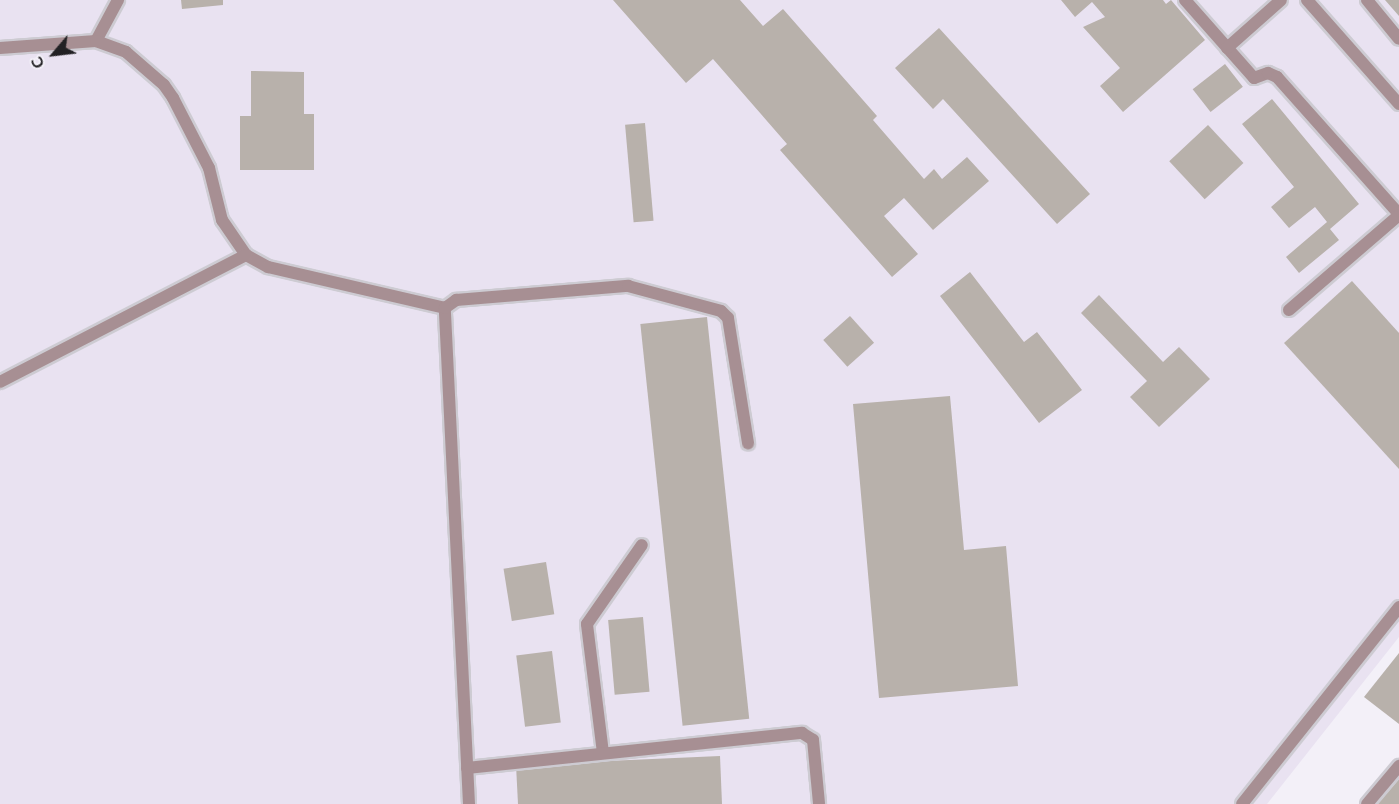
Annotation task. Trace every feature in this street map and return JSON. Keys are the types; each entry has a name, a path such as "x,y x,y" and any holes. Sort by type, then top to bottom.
{"lane":[{"path":"96,41 118,0"},
{"path":"1185,0 1254,78 1268,73 1277,77 1399,215 1289,310"},
{"path":"1227,48 1281,0"},
{"path":"1307,0 1399,104"},
{"path":"1367,0 1399,39"},
{"path":"0,48 96,41 126,52 164,85 209,168 222,220 246,255 268,267 445,308 456,300 628,286 721,311 728,318 748,442"},
{"path":"0,382 246,255"},
{"path":"445,308 469,804"},
{"path":"603,753 587,624 642,545"},
{"path":"1242,804 1399,607"},
{"path":"467,768 802,733 813,740 819,804"},
{"path":"1367,804 1399,766"}],"shaded area":[{"path":"0,0 1399,0 1399,637 1267,804 0,804"}],"building":[{"path":"181,0 223,0 223,5 182,9"},
{"path":"613,0 740,0 763,26 783,9 877,116 873,120 924,179 934,169 942,179 967,157 989,181 933,230 904,198 884,216 918,254 892,277 780,150 787,144 713,59 686,83"},
{"path":"1061,0 1163,0 1166,4 1171,0 1205,40 1123,112 1100,86 1120,68 1083,27 1105,17 1092,2 1075,17"},
{"path":"1385,0 1399,0 1399,16"},
{"path":"939,28 1090,194 1057,224 943,99 933,109 895,68"},
{"path":"1225,64 1243,87 1211,112 1193,89"},
{"path":"251,71 304,72 304,114 314,114 314,170 240,170 240,116 251,116"},
{"path":"1272,99 1359,204 1330,229 1339,240 1299,273 1286,257 1327,222 1315,207 1289,228 1271,207 1294,187 1242,124"},
{"path":"645,123 654,221 634,222 625,125"},
{"path":"1208,125 1243,163 1205,199 1169,161"},
{"path":"970,272 1024,342 1037,332 1082,390 1039,423 940,296"},
{"path":"1352,281 1399,333 1399,469 1284,343"},
{"path":"1099,295 1163,362 1179,347 1210,379 1159,427 1130,397 1147,381 1081,313"},
{"path":"850,316 874,343 847,367 823,340"},
{"path":"707,317 749,719 683,726 640,324"},
{"path":"950,396 964,550 1006,546 1018,686 879,698 853,404"},
{"path":"546,562 554,614 512,621 504,569"},
{"path":"643,617 650,692 615,695 608,620"},
{"path":"552,651 561,722 525,727 516,655"},
{"path":"1399,653 1399,724 1364,697"},
{"path":"720,756 722,804 518,804 516,765"},
{"path":"1399,779 1399,804 1377,804"}]}
